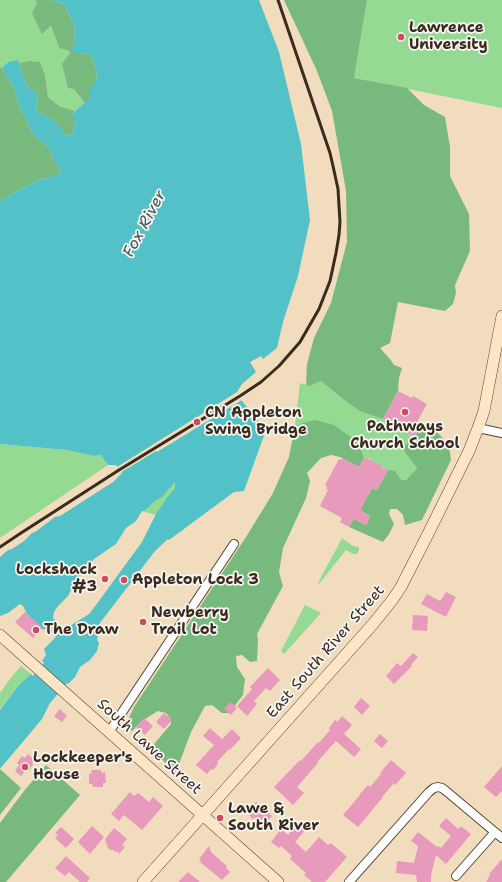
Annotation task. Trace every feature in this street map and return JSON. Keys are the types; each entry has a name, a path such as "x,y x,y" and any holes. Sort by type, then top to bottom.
{"street":[{"name":"East South River Street","path":"143,882 368,629 401,587 469,451 478,428 484,411 502,316"},
{"path":"478,428 502,432"},
{"path":"109,732 234,544"},
{"name":"South Lawe Street","path":"2,639 36,667 278,882"},
{"path":"350,882 434,788 442,788 502,838"},
{"path":"456,876 495,832"}],"green space":[{"path":"0,0 35,0 37,3 42,33 51,24 59,48 69,51 74,89 85,103 75,111 59,106 48,97 45,75 29,61 19,63 18,60 8,62 2,68 0,67"},
{"path":"35,0 52,0 64,4 74,24 75,41 72,49 80,54 86,53 92,57 97,70 96,83 90,98 85,103 74,89 68,88 62,64 70,53 69,51 59,48 51,25 42,34 32,13 37,3"},
{"path":"284,0 367,0 354,78 407,88 424,105 445,117 450,147 450,176 469,214 470,251 455,285 456,293 453,304 445,311 398,302 390,343 380,348 394,365 402,368 399,378 398,391 383,419 360,411 321,381 310,386 306,385 307,364 314,338 331,303 347,242 346,191 332,111 317,71"},
{"name":"Lawrence University","path":"367,0 502,0 502,108 354,78"},
{"path":"29,61 40,62 45,75 48,97 59,106 75,111 72,114 76,121 72,134 66,136 55,121 36,111 38,94 27,86 19,63"},
{"path":"0,67 13,86 20,107 33,134 48,147 61,171 52,177 36,181 0,201"},
{"path":"321,381 344,400 415,437 414,464 417,468 406,480 401,480 388,470 371,461 372,460 364,458 359,443 302,423 295,426 300,383 310,386"},
{"path":"315,420 334,425 359,443 364,458 359,467 340,457 331,455 321,458 307,473 310,481 306,498 283,548 279,572 283,586 257,634 257,661 250,662 242,655 236,656 237,667 245,679 243,695 229,713 222,713 212,705 205,706 191,732 176,772 150,749 171,724 170,718 166,713 158,711 142,721 132,731 125,726 134,707 246,537 273,493 289,457 295,426"},
{"path":"429,425 449,446 451,460 422,520 405,525 403,515 397,509 390,509 389,514 394,524 383,542 349,527 354,519 366,525 370,516 360,510 372,488 377,490 388,470 395,471 401,480 406,480 417,468 403,447 415,437 420,426"},
{"path":"0,444 67,450 94,456 101,455 108,465 0,538"},
{"path":"184,474 158,516 142,511 166,488"},
{"path":"342,538 353,546 359,547 357,554 353,554 346,550 319,584 318,583"},
{"path":"305,605 321,613 284,654 281,651"},
{"path":"21,666 31,674 18,686 0,709 0,693"},
{"path":"46,765 80,795 6,882 0,882 0,823"},
{"path":"0,769 21,788 0,815"}],"water":[{"name":"Fox River","path":"52,0 259,0 279,52 301,144 310,220 298,276 283,322 277,348 263,359 261,356 250,362 256,372 242,384 237,392 242,401 266,430 244,491 234,492 169,540 168,539 155,551 100,623 97,651 90,660 80,667 75,677 68,684 67,683 56,696 57,697 45,718 0,769 0,710 18,686 31,674 33,676 44,663 42,661 46,655 44,649 56,637 47,630 42,629 27,614 23,606 20,604 8,613 0,616 0,557 55,517 60,516 113,482 122,473 116,465 108,465 101,455 94,456 67,450 0,444 0,201 36,181 52,177 61,171 48,147 33,134 20,107 13,86 2,68 8,62 18,60 27,86 38,94 36,111 55,121 67,136 72,134 76,121 71,115 90,98 90,87 96,83 97,70 92,57 86,53 80,54 73,52 72,49 75,41 74,24 64,4","holes":["175,482 175,488 156,514 142,542 89,614 62,631 55,621 59,608 104,554 115,550 124,537 127,529 135,525 144,511 162,497"]}],"pier":[{"name":"CN Appleton Swing Bridge","path":"237,392 242,400 120,473 117,467"},
{"path":"142,511 145,512 136,526 129,530 115,550 103,558 87,576 74,595 61,608 56,620 53,619 54,612 68,596 75,582 94,559 116,544 126,528 136,521"},
{"path":"56,696 58,698 53,708 36,734 11,761 0,769 42,719 50,703"}],"building":[{"name":"Pathways Church School","path":"398,391 412,398 413,396 427,404 416,424 420,426 415,437 383,419"},
{"path":"342,458 359,467 364,458 367,458 388,470 377,490 372,488 360,510 370,516 366,525 354,519 349,527 340,522 342,518 320,506 328,490 326,488 327,486 325,485 339,459 341,460"},
{"path":"446,592 456,597 446,617 421,604 427,594 440,601"},
{"path":"25,612 43,628 33,638 15,622"},
{"path":"413,615 428,616 427,631 412,630"},
{"path":"413,653 418,657 411,665 412,666 394,684 386,676 397,663 401,666"},
{"path":"268,668 280,680 270,691 266,688 254,701 257,704 247,716 237,706 252,689 250,687"},
{"path":"361,698 370,706 362,715 354,707"},
{"path":"230,702 237,708 231,715 224,709"},
{"path":"60,709 67,716 62,722 54,716"},
{"path":"164,713 172,720 164,729 156,722"},
{"path":"342,716 352,725 344,734 361,749 354,757 336,741 297,787 304,793 293,805 274,787 318,742 319,743 330,730 329,728 335,720 337,722"},
{"path":"144,718 153,726 145,735 136,727"},
{"path":"210,728 222,739 232,729 241,738 217,762 218,764 213,770 211,769 207,774 196,765 214,745 203,736"},
{"path":"380,734 388,741 382,748 374,741"},
{"name":"Lockkeeper's House","path":"28,754 34,760 32,763 33,764 29,770 27,768 21,776 15,771 19,765 17,763 22,756 25,758"},
{"path":"391,760 406,773 395,785 394,783 358,827 343,815 368,785 370,787"},
{"path":"502,766 502,791 496,797 484,787"},
{"path":"91,770 101,770 101,773 105,772 106,783 103,783 103,787 93,787 92,784 89,784 89,774 92,773"},
{"path":"130,792 134,796 138,793 149,802 153,797 163,806 142,830 124,815 119,821 111,814"},
{"path":"256,802 272,816 264,825 255,817 253,819 247,813"},
{"path":"446,818 458,829 461,826 471,834 446,864 436,855 431,875 431,882 417,882 416,875 396,873 397,861 414,863 418,846 411,841 418,832 437,847 438,846 441,848 451,836 439,826"},
{"path":"301,820 308,827 295,842 306,852 319,837 328,845 331,843 347,857 325,882 312,882 304,875 306,873 290,859 292,856 281,846 279,848 271,842 281,829 288,835"},
{"path":"92,826 104,837 90,854 78,842"},
{"path":"61,827 74,839 66,848 55,838 58,835 55,833"},
{"path":"114,828 127,839 122,845 125,847 119,854 117,851 110,850 108,848 105,839"},
{"path":"209,846 211,852 227,866 226,868 230,872 222,880 200,862 201,861 199,859"},
{"path":"66,856 90,878 87,882 80,882 69,872 65,876 55,868"},
{"path":"502,859 502,882 486,882 490,875 489,874"},
{"path":"188,872 200,882 178,882"}],"railway":[{"path":"0,547 119,470 261,382 279,366 300,342 319,309 330,281 339,235 340,222 338,189 330,153 278,0"}],"place":[{"name":"Lawrence University","path":"401,37"},
{"name":"Pathways Church School","path":"405,412"},
{"name":"CN Appleton Swing Bridge","path":"197,422"},
{"name":"Lockshack #3","path":"105,579"},
{"name":"Appleton Lock 3","path":"124,580"},
{"name":"Newberry Trail Lot","path":"143,622"},
{"name":"The Draw","path":"36,630"},
{"name":"Lockkeeper's House","path":"25,767"},
{"name":"Lawe & South River","path":"220,818"}]}
